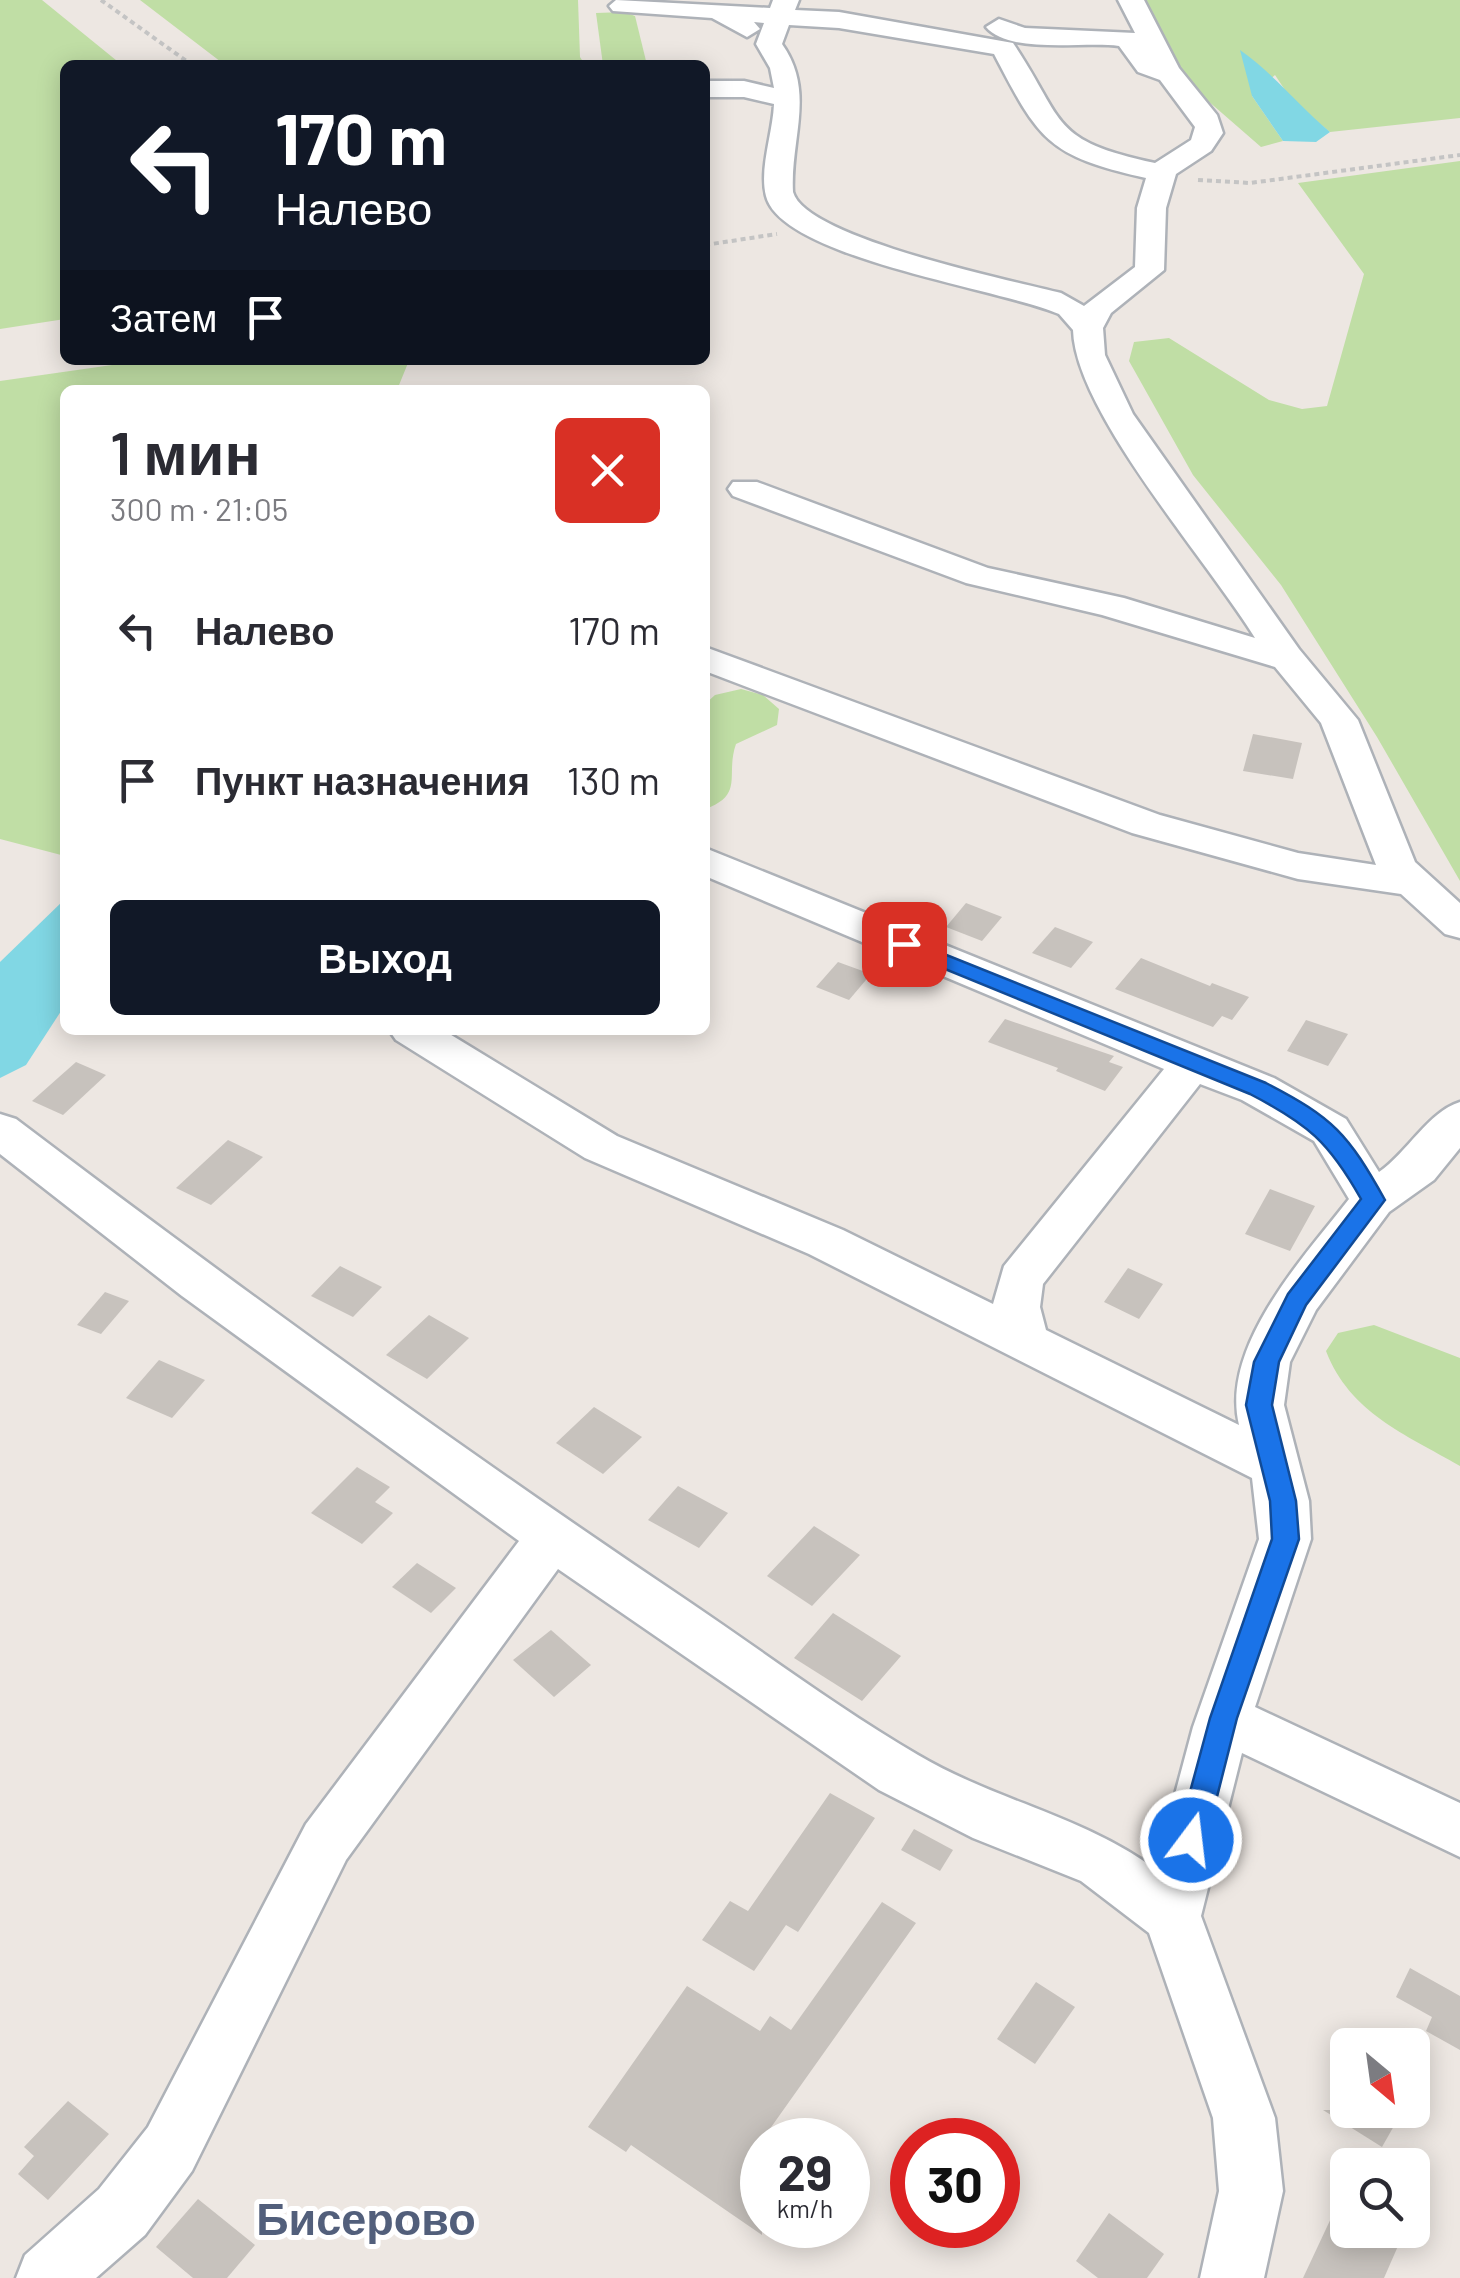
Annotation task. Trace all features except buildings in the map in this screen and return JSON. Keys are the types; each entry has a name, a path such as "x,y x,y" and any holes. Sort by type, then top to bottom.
{"street":[{"path":"1132,0 1171,77 1208,123 1208,134 1203,144 1168,165 1161,175 1150,206 1149,270 1098,308 1088,328 1089,356 1117,415 1168,487 1171,533 1194,574 1241,627 1286,658 1339,720 1388,850 1411,882 1460,925"},
{"path":"622,6 725,13 782,8 1004,48 1040,118 1056,136 1098,156 1161,175"},
{"path":"769,44 782,8"},
{"path":"725,13 769,44 787,71 789,100 778,194 785,208 849,244 1050,299 1070,308 1088,328"},
{"path":"999,27 1023,34 1089,34 1126,40 1147,66 1171,77"},
{"path":"710,89 744,89 789,100"},
{"path":"745,489 946,566 1210,633 1286,658"},
{"path":"710,660 992,770 1123,814 1302,868 1411,882"},
{"path":"710,863 1258,1089 1312,1117 1344,1148 1373,1200"},
{"path":"419,1035 601,1147 826,1242 1031,1348 1273,1465"},
{"path":"1031,1348 1016,1322 1014,1301 1020,1279 1192,1064"},
{"path":"1172,1916 1224,1718 1286,1539 1283,1501 1259,1405 1266,1362 1297,1300 1373,1200 1418,1168 1460,1118"},
{"path":"0,1130 199,1283 552,1536 898,1773 992,1820 1101,1863 1172,1916 1244,2118 1251,2191 1232,2278"},
{"path":"48,2278 122,2212 170,2149 326,1842 552,1536"},
{"path":"1224,1718 1460,1831"}],"path":[{"path":"101,0 185,60"},
{"path":"1161,175 1250,183 1460,154"},
{"path":"710,244 819,228"}],"green space":[{"path":"0,0 42,0 116,60 60,60 60,320 0,329"},
{"path":"140,0 578,0 582,60 218,60"},
{"path":"1144,0 1460,0 1460,118 1330,132 1293,102 1275,75 1252,96 1283,141 1261,147 1161,60"},
{"path":"624,12 635,16 646,60 602,60 596,13"},
{"path":"1460,161 1460,881 1377,737 1281,585 1193,475 1129,361 1134,342 1169,338 1269,400 1302,409 1327,406 1364,274 1298,183"},
{"path":"112,365 407,365 399,385 60,385 60,855 0,839 0,381"},
{"path":"741,689 763,695 779,709 777,725 736,744 729,790 710,806 710,700"},
{"path":"1374,1325 1460,1358 1460,1466 1381,1420 1349,1391 1336,1372 1326,1351 1338,1333"}],"water":[{"path":"1240,50 1330,132 1316,142 1283,141 1252,96"},
{"path":"60,904 60,1013 26,1065 0,1078 0,962"}],"district":[{"name":"Бисерово","path":"366,2217"}],"route":[{"path":"904,944 1140,1044 1258,1089 1312,1117 1330,1130 1344,1148 1373,1200 1297,1300 1266,1362 1259,1405 1283,1501 1286,1539 1236,1678 1191,1840"}]}
